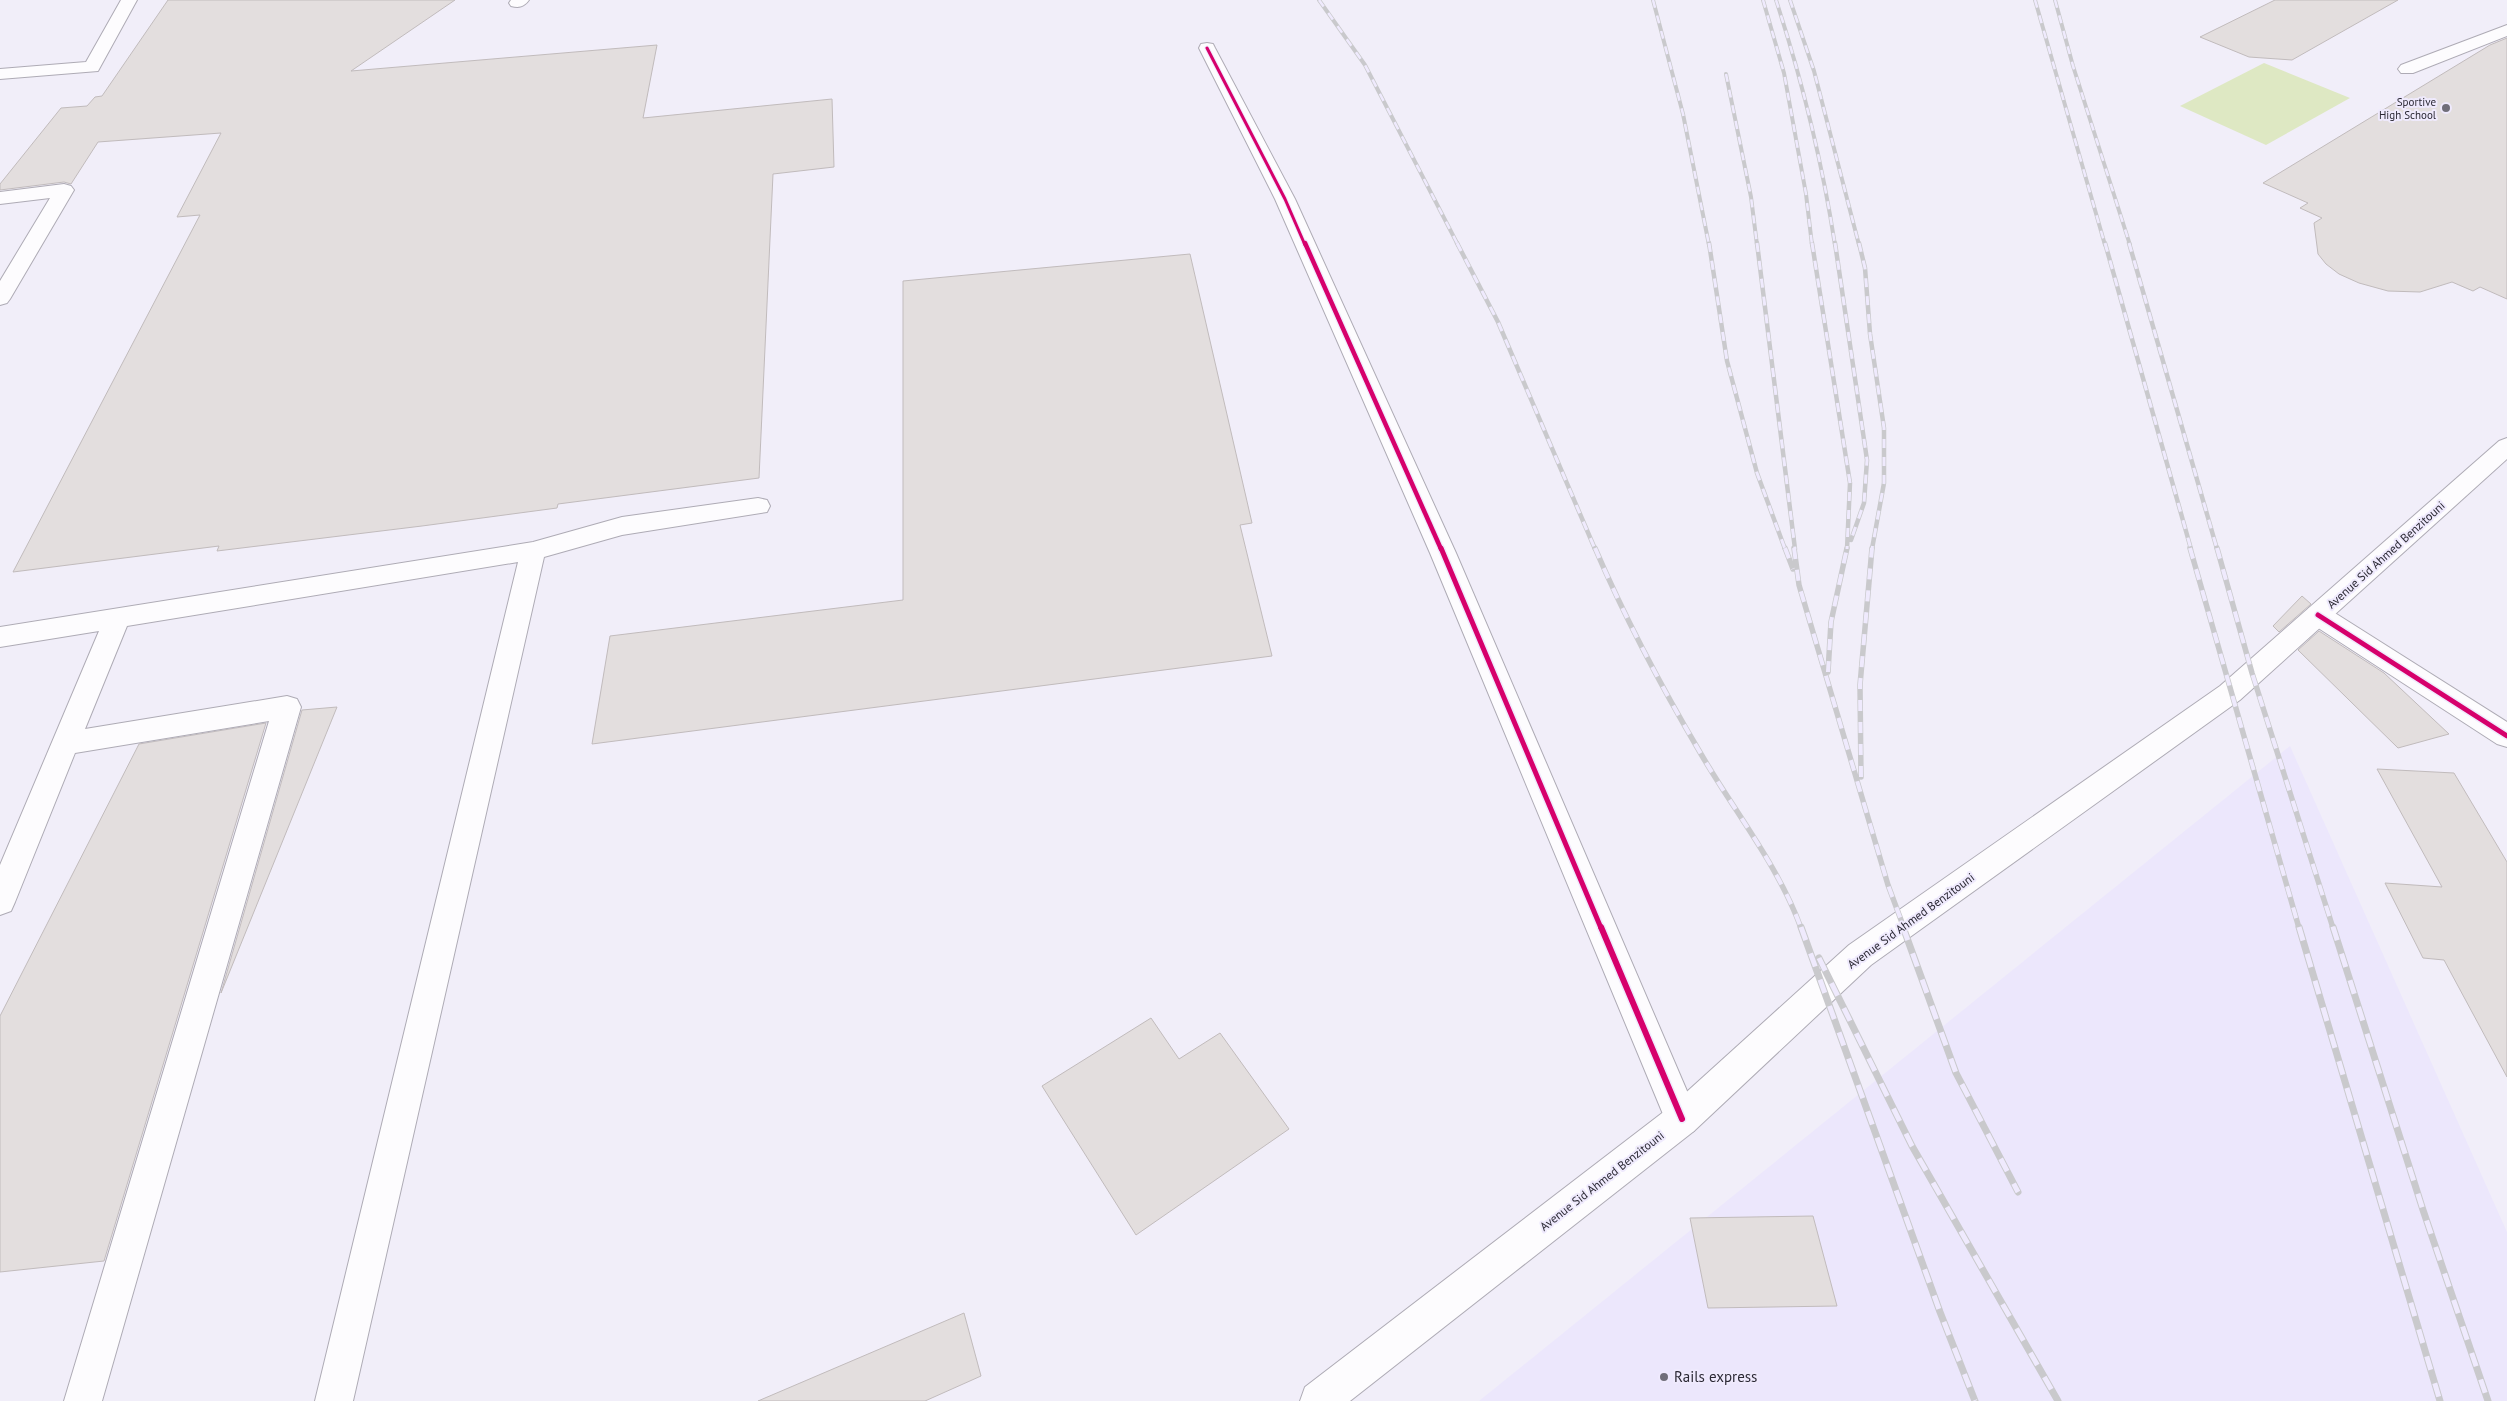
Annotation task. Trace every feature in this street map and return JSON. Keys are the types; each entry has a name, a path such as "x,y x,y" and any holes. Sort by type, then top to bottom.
{"street":[{"path":"0,74 92,66 130,0"},
{"path":"2407,69 2507,30"},
{"path":"1207,48 1285,199 1443,553 1682,1119"},
{"path":"0,198 64,190 0,300"},
{"name":"Avenue Sid Ahmed Benzitouni","path":"1319,1401 1682,1119 1860,955 2230,693 2507,446"},
{"path":"0,637 533,551 622,526 758,506"},
{"path":"334,1401 533,551"},
{"path":"2318,615 2507,736"},
{"path":"0,902 117,618"},
{"path":"64,744 288,708 83,1401"}],"shaded area":[{"path":"2290,746 2507,1232 2507,1401 1479,1401"}],"green space":[{"path":"2264,63 2350,98 2266,145 2180,106"}],"building":[{"path":"168,0 455,0 351,71 657,45 643,118 832,99 834,167 773,174 759,478 558,504 557,508 422,526 217,551 219,546 13,572 200,215 177,217 221,133 98,142 71,184 64,182 0,190 0,184 61,108 87,106 95,97 102,96"},
{"path":"2275,0 2398,0 2292,60 2249,57 2200,37"},
{"name":"Sportive High School","path":"2507,38 2507,299 2480,287 2473,291 2452,282 2420,292 2388,291 2359,283 2339,274 2326,264 2318,254 2314,223 2322,218 2300,208 2308,203 2263,183 2490,45"},
{"path":"1190,254 1252,523 1240,525 1272,656 592,744 610,636 903,600 903,281"},
{"path":"2302,596 2311,604 2279,632 2273,626"},
{"path":"2319,631 2384,673 2449,734 2398,748 2298,650"},
{"path":"337,707 221,993 302,710"},
{"path":"266,723 104,1261 0,1272 0,1016 139,744"},
{"path":"2377,769 2454,773 2507,862 2507,1077 2444,960 2423,958 2385,883 2442,887"},
{"path":"1151,1018 1179,1059 1220,1033 1289,1129 1136,1235 1042,1086"},
{"path":"1813,1216 1837,1306 1708,1308 1690,1218"},
{"path":"964,1313 981,1376 925,1401 758,1401"}],"railway":[{"path":"1319,0 1365,65 1458,245"},
{"path":"1653,0 1683,114 1709,245"},
{"path":"1763,0 1784,73 1806,194 1812,245"},
{"path":"1776,0 1810,121 1835,245"},
{"path":"1790,0 1814,71 1859,245"},
{"path":"2035,0 2105,245"},
{"path":"2055,0 2073,66 2130,245"},
{"path":"1726,74 1751,197 1757,245"},
{"path":"1457,243 1498,322 1595,549"},
{"path":"1709,243 1727,361 1757,473 1785,549"},
{"path":"1757,243 1795,549"},
{"path":"1812,243 1850,483 1847,549"},
{"path":"1835,243 1867,460 1864,503 1851,540"},
{"path":"1859,243 1865,268 1870,334 1884,428 1884,483 1872,549"},
{"path":"2105,243 2191,549"},
{"path":"2129,243 2217,549"},
{"path":"1595,548 1631,627 1672,704 1701,754 1768,860 1801,928"},
{"path":"1785,548 1793,569"},
{"path":"1794,548 1799,585 1888,885 1904,928"},
{"path":"1828,672 1831,622 1847,548"},
{"path":"1861,777 1860,685 1872,548"},
{"path":"2190,548 2299,928"},
{"path":"2217,548 2252,673 2333,928"},
{"path":"1801,927 1940,1312 1975,1401"},
{"path":"1903,927 1956,1073 2018,1192"},
{"path":"2299,927 2440,1401"},
{"path":"2333,927 2423,1210 2488,1401"},
{"path":"1819,958 1912,1146 2058,1401"}],"cycle path":[{"path":"1207,48 1285,199 1443,553 1682,1119"},
{"path":"2318,615 2507,736"}],"place":[{"name":"Sportive High School","path":"2446,108"},
{"name":"Rails express","path":"1664,1377"}]}
